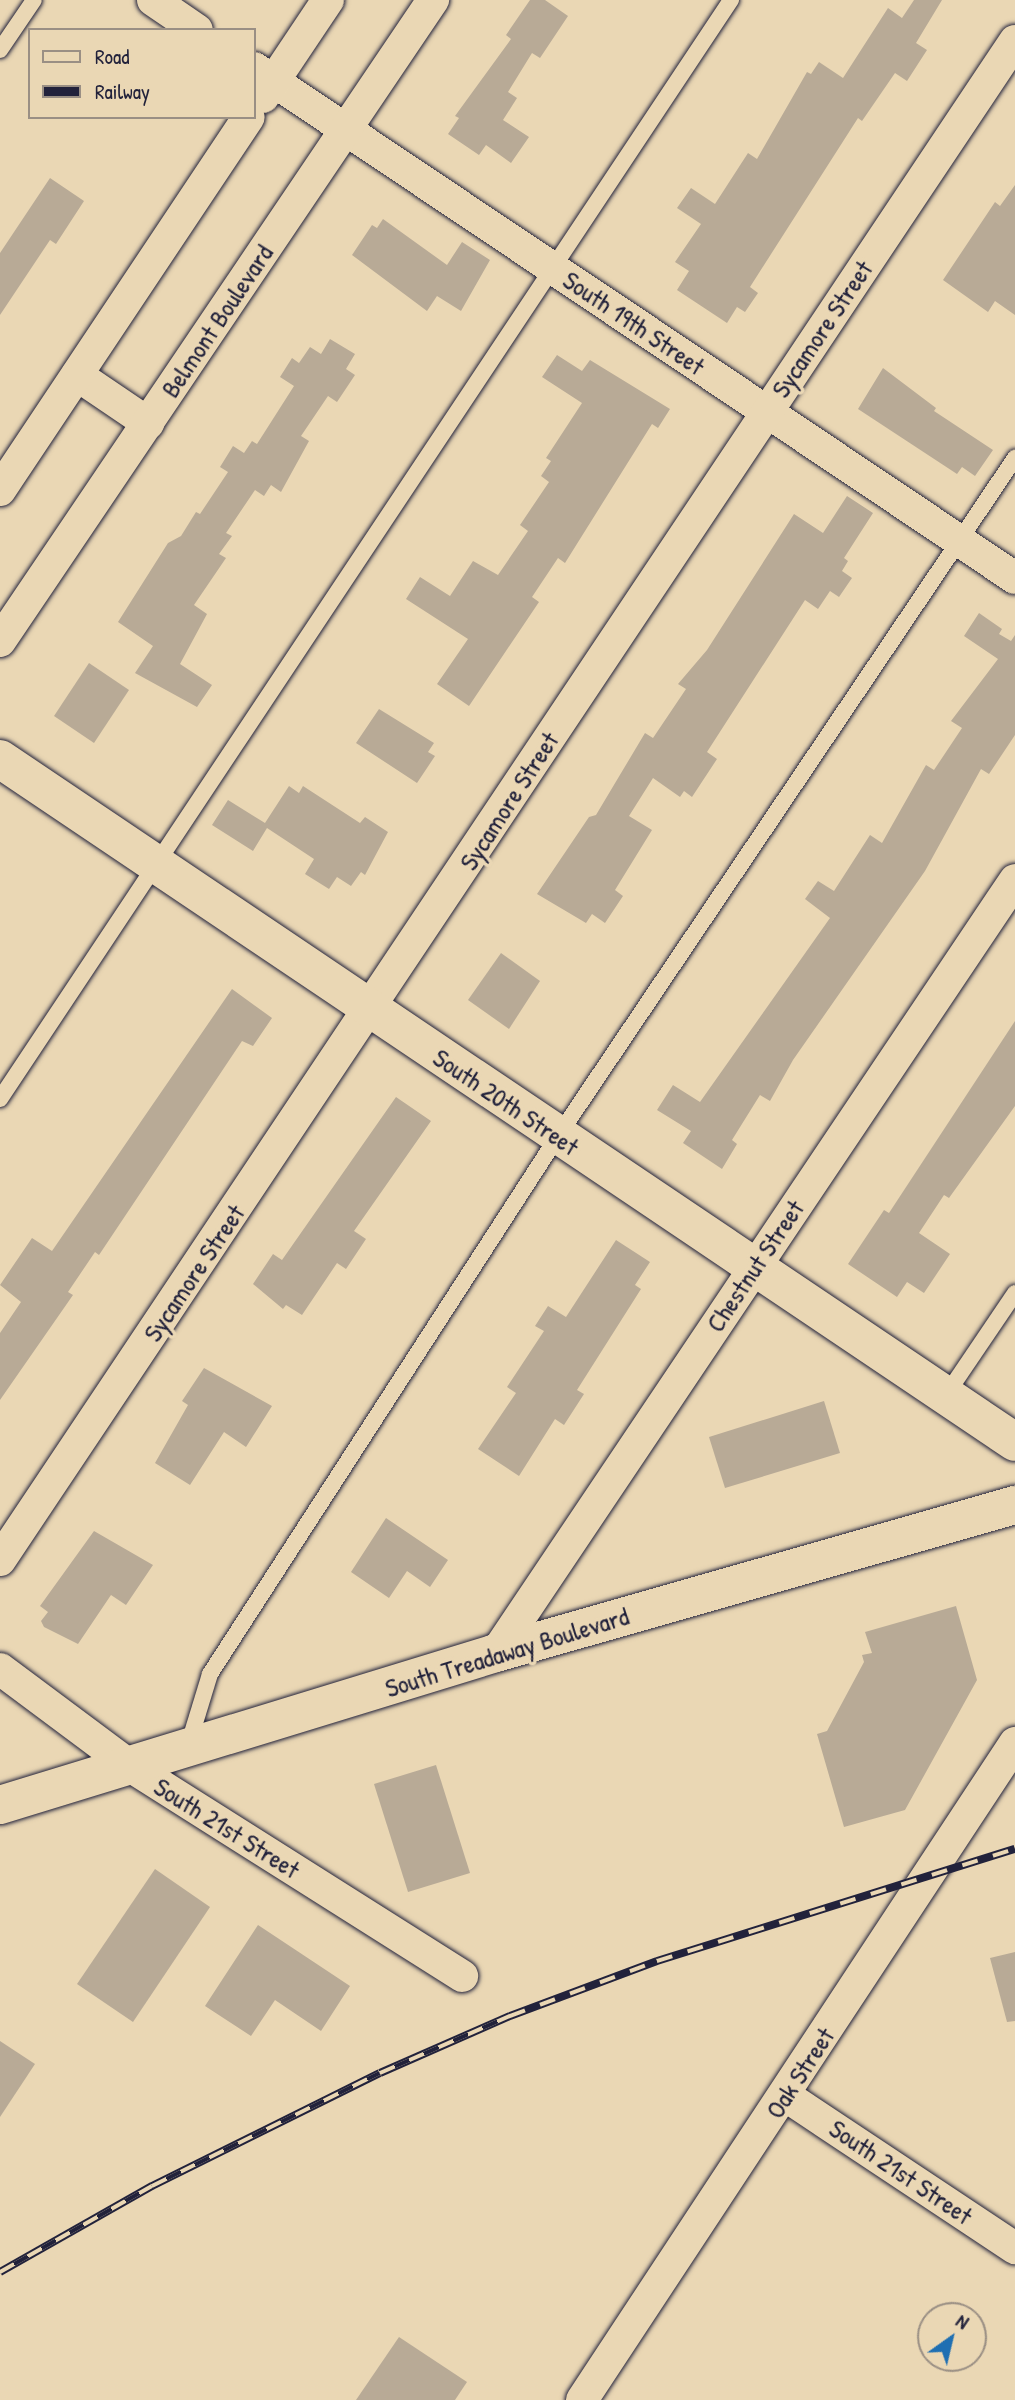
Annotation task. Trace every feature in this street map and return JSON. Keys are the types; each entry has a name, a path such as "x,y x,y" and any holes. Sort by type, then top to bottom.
{"street":[{"path":"153,0 194,28"},
{"path":"256,104 264,74 328,0"},
{"name":"Belmont Boulevard","path":"0,641 433,0"},
{"name":"Sycamore Street","path":"0,1560 370,1011 1015,41"},
{"name":"South 19th Street","path":"264,74 1015,578"},
{"path":"0,490 248,119"},
{"path":"77,375 148,423"},
{"name":"South 20th Street","path":"0,759 156,868 1015,1442"},
{"name":"Chestnut Street","path":"496,1653 1015,880"},
{"name":"South Treadaway Boulevard","path":"0,1805 187,1750 496,1653 1015,1505"},
{"name":"South 21st Street","path":"0,1669 130,1766 462,1976"},
{"name":"Oak Street","path":"582,2400 786,2096 1015,1743"},
{"name":"South 21st Street","path":"786,2096 1015,2248"}],"lane":[{"path":"0,50 34,0"},
{"path":"0,1099 156,868 550,266 731,0"},
{"path":"187,1750 210,1674 558,1136 1015,458"},
{"path":"945,1396 1015,1293"}],"building":[{"path":"530,0 545,0 568,16 540,58 532,53 508,92 517,98 503,120 529,137 511,163 486,145 479,155 448,134 459,118 455,116 511,39 506,35"},
{"path":"914,0 942,0 916,43 927,50 907,81 895,73 862,121 858,118 750,287 758,293 745,312 737,307 727,323 677,290 689,271 675,262 701,224 677,208 691,188 715,204 748,153 757,159 807,72 811,74 819,62 843,78 888,8 902,18"},
{"path":"50,178 84,201 56,244 50,240 0,315 0,253"},
{"path":"1015,185 1015,315 995,301 988,312 943,280 995,202 1000,206"},
{"path":"383,219 447,265 462,242 490,260 461,311 437,296 427,311 352,255 372,225 377,228"},
{"path":"330,339 355,354 346,369 355,375 337,402 328,396 301,436 309,441 281,492 271,485 264,496 255,490 226,533 232,536 219,554 226,558 194,605 207,614 180,664 212,685 197,707 135,673 153,646 118,622 168,543 181,536 196,512 200,514 228,472 220,467 233,446 244,453 252,441 257,444 294,386 280,377 292,358 299,363 310,347 321,354"},
{"path":"557,355 582,371 590,360 670,409 658,428 652,424 565,563 558,558 532,597 539,602 469,706 437,684 468,639 406,599 420,577 450,596 473,561 498,575 528,531 520,525 549,482 541,476 551,461 546,458 582,403 542,377"},
{"path":"883,368 936,408 934,411 993,450 975,476 962,467 957,474 858,409"},
{"path":"847,496 873,513 844,558 848,561 842,571 852,578 839,597 830,591 818,609 805,600 707,752 717,759 692,797 684,791 680,797 653,778 629,816 652,830 615,890 623,896 605,923 592,914 586,923 537,894 589,817 596,815 645,733 653,738 686,689 678,684 707,650 794,514 823,533"},
{"path":"979,613 1002,629 999,634 1011,641 1015,635 1015,735 989,774 981,769 925,871 793,1060 770,1101 760,1095 732,1140 737,1144 722,1169 683,1143 691,1131 657,1110 673,1085 700,1102 830,918 805,899 818,881 834,891 870,835 882,843 926,765 934,770 962,728 951,721 998,659 964,636"},
{"path":"89,663 129,690 94,743 54,716"},
{"path":"379,709 434,743 428,752 435,756 417,783 356,743"},
{"path":"289,786 299,793 303,786 360,823 365,817 388,832 365,875 361,872 351,886 337,877 329,889 305,874 314,859 267,828 253,851 212,825 228,800 265,823"},
{"path":"501,953 540,981 509,1029 468,1000"},
{"path":"232,989 272,1018 253,1046 242,1041 99,1255 95,1252 68,1292 73,1295 0,1400 0,1333 21,1302 0,1285 32,1238 52,1251"},
{"path":"1015,1021 1015,1106 949,1198 944,1195 919,1233 950,1254 924,1293 907,1282 897,1297 848,1264 884,1210 889,1213"},
{"path":"396,1097 431,1121 354,1231 366,1239 346,1269 337,1263 302,1315 286,1305 283,1309 253,1284 273,1254 282,1260"},
{"path":"616,1240 650,1262 635,1285 641,1289 577,1390 584,1394 564,1425 555,1419 519,1476 478,1449 516,1393 507,1387 544,1331 535,1326 548,1306 566,1317"},
{"path":"204,1368 272,1406 246,1447 224,1432 190,1485 155,1463 188,1405 182,1401"},
{"path":"824,1401 840,1453 725,1488 709,1437"},
{"path":"386,1518 448,1560 430,1587 407,1571 389,1598 351,1572"},
{"path":"94,1531 153,1565 126,1605 111,1595 78,1644 44,1627 41,1621 48,1612 40,1606"},
{"path":"956,1606 977,1680 905,1810 844,1827 817,1734 827,1731 864,1662 862,1655 872,1653 865,1632"},
{"path":"436,1765 470,1873 408,1892 374,1784"},
{"path":"155,1869 210,1907 133,2022 77,1984"},
{"path":"258,1925 350,1986 321,2031 275,2000 251,2036 205,2006"},
{"path":"1015,1952 1015,2021 1007,2022 990,1958"},
{"path":"0,2041 35,2064 0,2117"},
{"path":"399,2337 467,2382 455,2400 356,2400"}],"railway":[{"path":"0,2272 152,2186 380,2073 510,2016 657,1961 1015,1849"}]}
